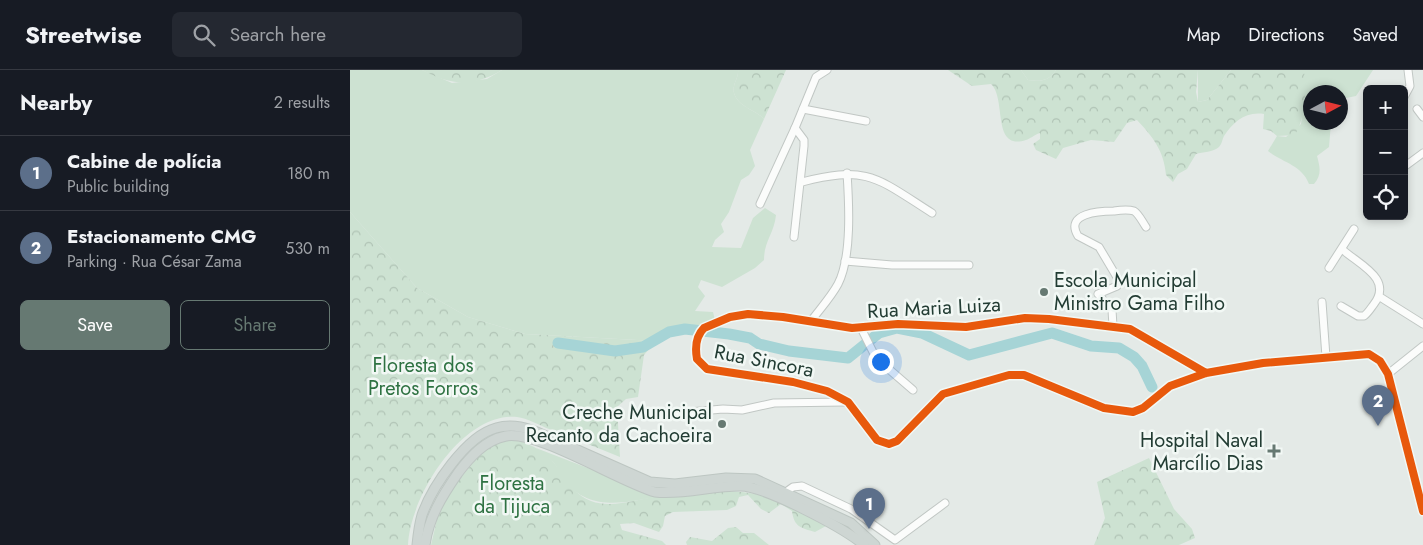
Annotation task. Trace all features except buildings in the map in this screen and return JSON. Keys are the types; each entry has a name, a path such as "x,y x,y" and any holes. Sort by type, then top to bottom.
{"main road":[{"path":"417,545 419,528 429,499 450,467 479,437 494,428 518,426 536,431 650,482 674,484 742,477 755,479 851,523 875,545"},
{"path":"425,545 430,521 436,507 461,470 485,445 499,438 514,436 542,443 655,492 673,494 729,486 750,487 844,530 864,545"}],"street":[{"path":"760,204 816,77 827,70"},
{"path":"1408,70 1410,86 1408,90"},
{"path":"803,109 866,121"},
{"path":"1417,109 1423,117"},
{"path":"794,237 802,182 804,140 795,128"},
{"path":"1408,164 1423,153"},
{"path":"802,182 847,173 868,176 884,182 932,213"},
{"path":"811,321 839,283 845,262 849,211 847,173"},
{"path":"1113,326 1112,310 1098,294 1113,289 1117,286 1118,280 1099,246 1078,236 1075,229 1076,223 1079,217 1088,213 1126,210 1136,213 1146,227"},
{"path":"1329,268 1354,229"},
{"path":"1341,306 1358,316 1364,316 1380,297 1381,286 1379,279 1342,250"},
{"path":"845,262 892,265 969,265"},
{"path":"1380,297 1423,324"},
{"path":"1322,302 1326,357"},
{"name":"Rua Maria Luiza","path":"698,339 701,330 730,317 748,314 861,328 898,324 966,327 1031,318 1113,326 1135,332 1206,373"},
{"path":"861,328 870,348 885,368 913,390"},
{"name":"Rua Sincora","path":"698,339 697,359 707,369 814,386 848,402 877,440 889,444 897,441 943,394 999,378 1024,375 1104,408 1133,412 1143,408 1170,386 1206,373"},
{"path":"1388,374 1423,346"},
{"path":"1206,373 1242,365 1369,354 1380,361 1388,374 1423,511"},
{"name":"Rua Sincora","path":"644,416 723,409 737,410 774,403 848,402"},
{"path":"786,492 793,487 802,486 851,509 895,540 945,503"}],"green space":[{"path":"350,70 422,70 452,83 487,79 502,70 738,70 734,90 736,98 764,119 750,150 755,166 749,175 741,180 729,212 721,224 724,232 715,240 712,247 741,248 753,218 765,208 776,215 764,253 764,260 755,268 722,287 701,280 698,287 705,296 695,311 713,312 715,320 693,333 670,331 656,341 525,334 468,317 417,288 350,212"},
{"path":"422,70 502,70 492,76 472,82 453,82"},
{"path":"738,70 786,70 764,119 736,98 734,90"},
{"path":"948,70 1021,70 1028,80 1036,81 1047,79 1056,70 1198,70 1196,92 1198,102 1207,100 1231,70 1304,70 1305,85 1303,85 1301,120 1295,135 1277,136 1271,131 1263,129 1264,114 1251,114 1232,126 1217,149 1196,154 1187,169 1178,174 1173,182 1166,175 1163,159 1157,145 1137,120 1127,123 1114,142 1091,140 1063,148 1056,159 1036,150 1033,144 1040,139 1040,133 1026,140 1015,141 1008,138 1001,122 996,91 991,84 972,86"},
{"path":"1021,70 1056,70 1047,79 1036,81 1028,80"},
{"path":"1198,70 1231,70 1207,100 1198,102"},
{"path":"1304,70 1373,70 1356,96 1348,98 1348,85 1304,85"},
{"path":"1303,107 1303,130 1330,130 1329,147 1317,156 1320,171 1314,184 1309,184 1297,168 1268,151 1277,136 1286,137 1301,124"},
{"name":"Floresta dos Pretos Forros","path":"350,212 417,288 468,317 525,334 656,341 644,355 638,397 626,399 617,407 620,457 525,419 517,417 497,419 477,428 459,443 443,461 429,482 418,504 411,526 408,545 350,545"},
{"name":"Floresta da Tijuca","path":"506,439 526,443 545,454 555,464 570,485 579,494 591,501 616,504 659,496 699,492 743,492 768,497 783,503 826,526 815,532 806,529 796,524 792,511 781,504 769,513 761,509 748,495 739,497 736,506 727,510 673,512 665,516 663,526 659,532 634,523 620,524 622,530 662,541 666,545 431,545 438,515 447,495 485,448"},
{"path":"536,448 660,496 608,503 585,497 564,480 554,463"},
{"path":"1149,458 1174,509 1192,529 1195,538 1179,545 1094,545 1105,518 1097,482"},
{"path":"736,527 743,533 754,533 769,545 687,545 686,542 690,537 712,541 728,528"}],"waterway":[{"path":"558,343 615,351 643,347 669,332 685,329 750,338 759,344 789,351 848,358 879,333 897,328 922,333 969,355 1052,333 1091,346 1119,348 1134,357 1142,366 1152,387"}],"cycle path":[{"path":"1206,373 1130,329 1049,319 1025,318 966,327 898,324 852,328 783,317 748,314 730,317 704,328 699,335 696,346 697,359 707,369 793,382 827,391 848,402 877,440 889,444 897,441 943,394 1009,375 1024,375 1104,408 1133,412 1143,408 1170,386 1206,373 1263,363 1369,354 1380,361 1388,374 1423,511"}],"place":[{"name":"Escola Municipal Ministro Gama Filho","path":"1044,292"},
{"name":"Creche Municipal Recanto da Cachoeira","path":"722,424"},
{"name":"Estacionamento CMG","path":"1378,426"},
{"name":"Hospital Naval Marcílio Dias","path":"1274,451"},
{"name":"Cabine de polícia","path":"869,529"}]}
